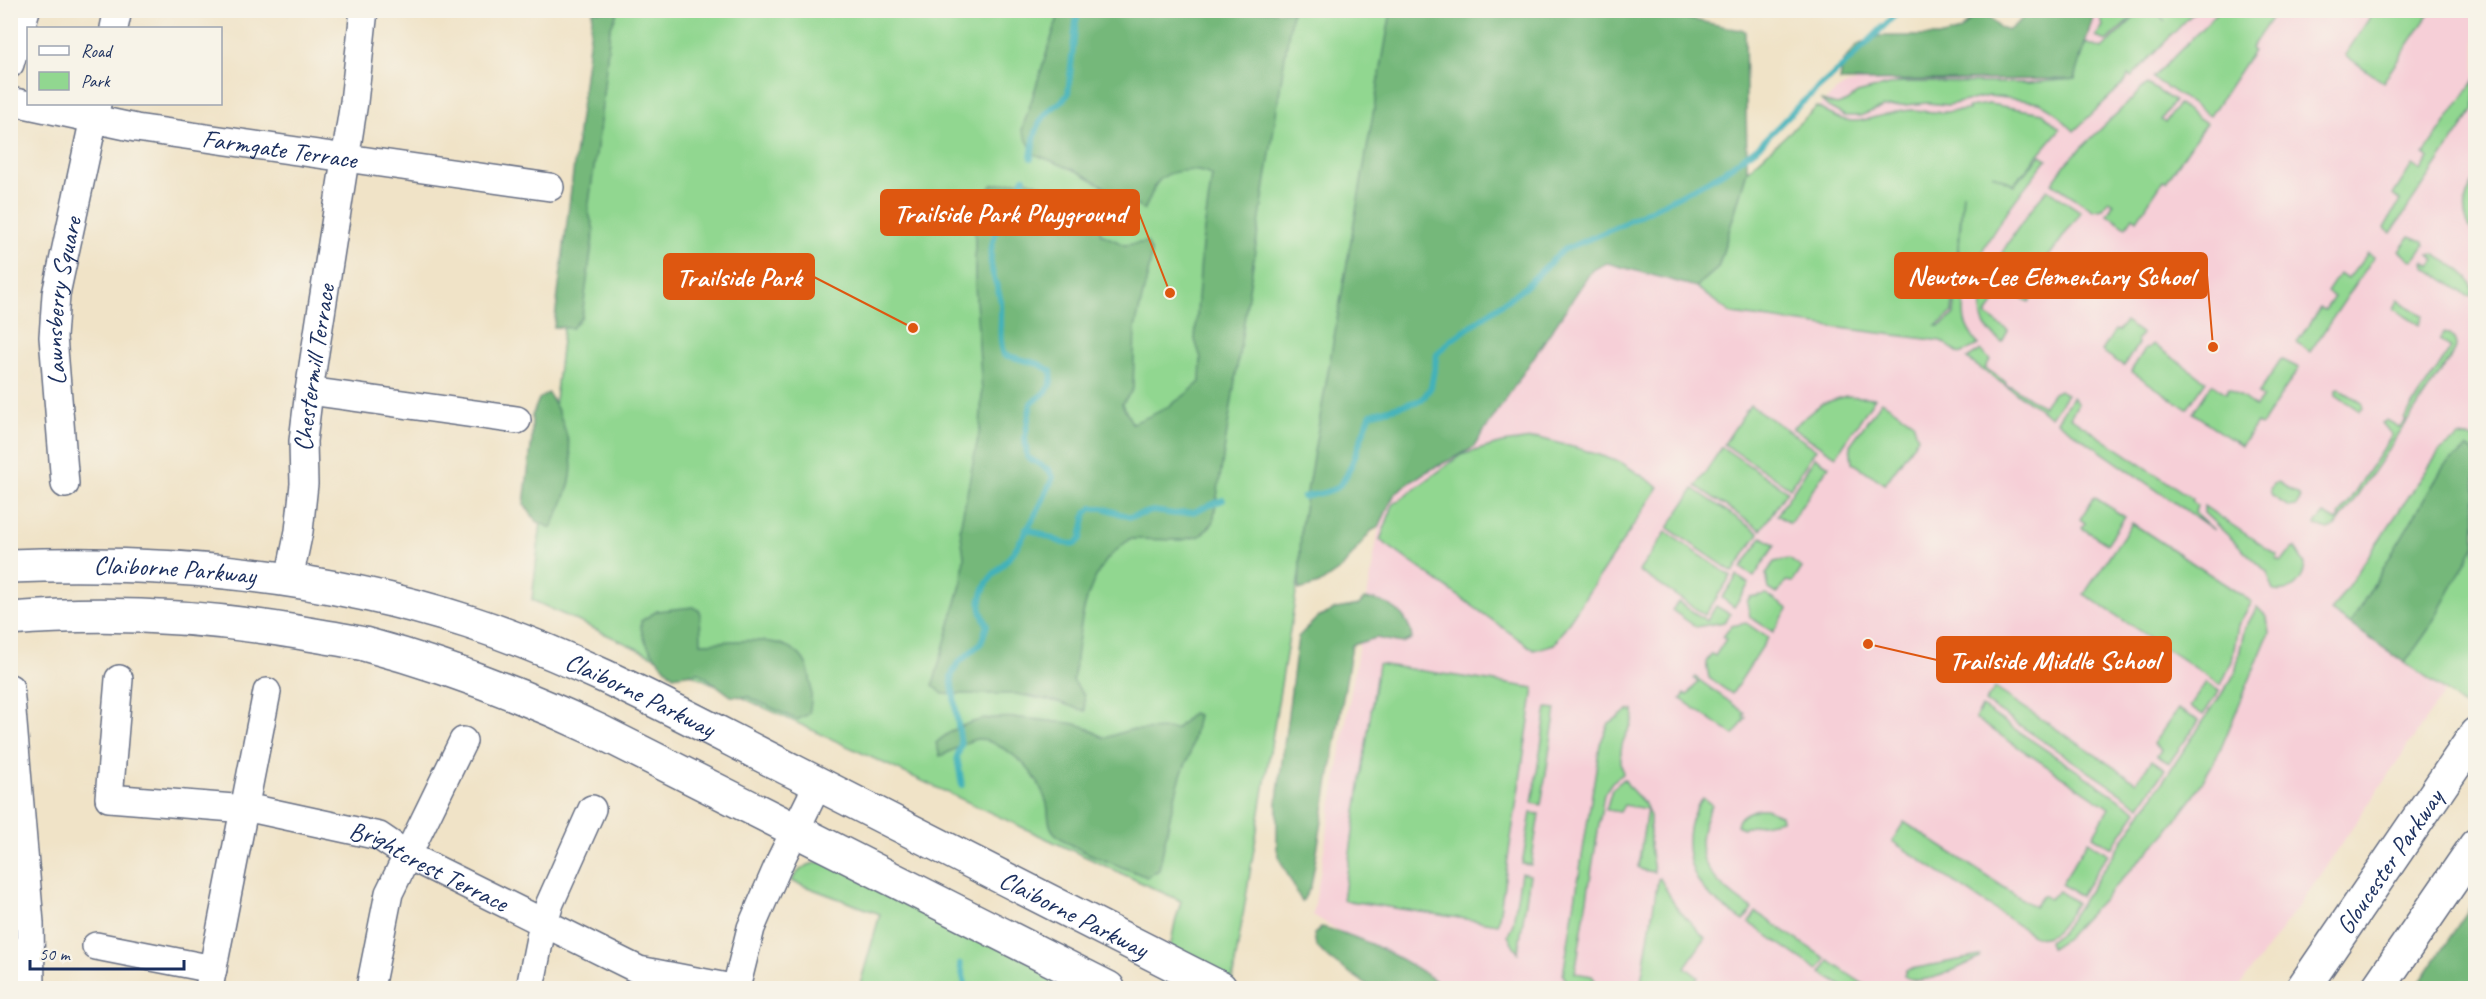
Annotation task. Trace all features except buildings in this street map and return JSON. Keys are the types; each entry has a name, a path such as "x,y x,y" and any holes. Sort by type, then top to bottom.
{"main road":[{"name":"Claiborne Parkway","path":"10,566 122,564 211,570 289,579 467,621 533,646 621,685 1220,988"},
{"name":"Claiborne Parkway","path":"10,619 71,615 152,616 249,624 362,644 434,664 530,699 609,735 1108,988"},
{"name":"Gloucester Parkway","path":"2302,988 2475,734"},
{"path":"2378,988 2475,845"}],"street":[{"path":"10,64 26,10"},
{"path":"114,27 118,10"},
{"name":"Chestermill Terrace","path":"289,579 299,531 304,484 303,441 309,391 354,102 364,10"},
{"name":"Farmgate Terrace","path":"10,101 27,103"},
{"name":"Farmgate Terrace","path":"44,105 95,111 136,128 550,187"},
{"name":"Lawnsberry Square","path":"65,484 53,337 56,294 95,111"},
{"path":"309,391 517,420"},
{"name":"Brightcrest Terrace","path":"119,679 109,798 244,809 365,831 379,836 407,855 639,970 734,988"},
{"path":"10,688 30,923 31,988"},
{"path":"96,946 211,979 267,692"},
{"path":"370,988 389,893 463,741"},
{"path":"734,988 751,928 781,859 818,784"},
{"path":"530,988 550,903 592,809"}],"shaded area":[{"path":"2083,11 2475,11 2475,647 2304,899 2238,988 1431,988 1313,915 1379,527 1395,493 1424,473 1473,448 1592,270 1607,263 1696,287 1718,268 1747,171 1835,92 1844,86 1862,80"}],"green space":[{"path":"2103,10 2139,11 2107,41 2095,37 2103,26 2100,15"},
{"path":"593,11 618,11 610,29 588,210 594,230 582,317 572,328 554,327"},
{"path":"600,11 1392,11 1231,988 1163,988 1181,901 532,600"},
{"path":"1060,11 1292,11 1213,523 1200,536 1182,540 1129,539 1114,552 1097,574 1082,618 1073,681 1084,695 1085,711 1058,702 1016,694 943,694 933,685 962,581 964,556 960,528 980,428 982,393 975,285 975,233 979,203 992,185 1026,180 1074,195 1095,205 1101,234 1125,245 1147,242 1151,251 1150,265 1135,328 1133,389 1122,404 1132,423 1169,406 1200,382 1201,358 1195,340 1202,244 1212,176 1191,171 1168,174 1157,183 1144,210 1079,172 1034,154 1022,130"},
{"path":"1391,11 1653,11 1745,31 1747,171 1718,268 1696,287 1607,263 1592,270 1473,448 1424,473 1395,493 1379,527 1371,531 1342,568 1319,584 1299,590 1301,526"},
{"path":"2025,11 2095,11 2074,79 1840,81 1843,61 1858,45 1879,36 1943,36 1960,31 1975,14 1986,12 1998,27 2009,30 2022,19"},
{"path":"2141,11 2154,11 2165,22 2155,11 2195,11 2074,131 2054,111 2039,102 1989,96 1948,105 1927,103 1883,107 1860,116 1845,116 1822,101 1837,105 1848,101 1857,93 1901,82 2028,83 2075,79 2086,43 2102,49"},
{"path":"2219,11 2276,11 2251,48 2253,51 2210,116 2153,78"},
{"path":"2374,11 2431,11 2383,82 2345,55"},
{"path":"2474,80 2475,108 2391,233 2384,228 2400,201 2393,195 2412,165 2421,171 2429,158 2424,154"},
{"path":"2147,84 2174,101 2161,120 2165,123 2178,104 2206,123 2137,220 2133,217 2126,227 2107,214 2114,203 2109,200 2103,208 2093,210 2052,183 2067,162"},
{"path":"1989,104 2043,113 2060,129 2014,184 1992,174 2014,185 2041,155 2047,159 1991,235 1970,280 1965,301 1965,321 1978,345 1960,354 1941,341 1732,314 1696,287 1718,268 1747,171 1817,107 1844,120 1855,121 1912,110 1948,112 1969,110 1968,107","holes":["1963,193 1954,315 1937,326 1952,313"]},
{"path":"2475,179 2476,236 2467,222 2464,208 2467,194"},
{"path":"2047,189 2081,212 2042,266 2049,272 2029,302 2005,288 1986,315 2008,331 2002,342 1985,326 1981,311 1984,294 1991,274 2013,235"},
{"path":"2410,236 2423,241 2424,245 2414,260 2399,251"},
{"path":"2368,253 2374,257 2310,352 2297,342 2320,308 2325,310 2334,297 2327,292 2339,274 2348,279"},
{"path":"2434,254 2466,276 2470,282 2472,296 2468,296 2425,267 2424,262 2431,266 2435,260 2429,255"},
{"path":"2398,300 2423,316 2419,325 2394,309"},
{"path":"2125,322 2142,334 2124,366 2102,351 2115,330 2118,331"},
{"path":"2444,332 2450,334 2454,339 2455,351 2337,525 2329,530 2316,526 2315,524 2324,514 2337,521 2340,517 2392,435 2382,423 2387,420 2399,427 2406,421 2404,419 2451,348 2440,340"},
{"path":"2153,344 2206,381 2187,409 2131,371 2145,349"},
{"path":"1981,350 1990,360 1985,368 2006,382 2005,384 2043,407 2053,393 2059,390 2067,394 2051,417 1967,359"},
{"path":"2281,359 2299,368 2261,425 2257,423 2241,446 2193,413 2212,384 2226,393 2229,388 2256,407 2263,397 2258,394"},
{"path":"2338,388 2362,403 2363,408 2360,411 2336,395"},
{"path":"548,393 558,410 566,433 572,467 568,489 551,528 536,521 524,504 532,439 532,416 539,399"},
{"path":"1846,396 1875,398 1836,456 1792,428 1821,404"},
{"path":"2072,397 2078,404 2070,417 2193,499 2192,501 2197,505 2195,513 2214,530 2057,421"},
{"path":"1882,401 1913,422 1918,438 1885,484 1852,462 1850,445"},
{"path":"1750,405 1816,449 1790,488 1724,444"},
{"path":"2459,437 2475,439 2476,687 2463,706 2331,611 2439,452"},
{"path":"1539,438 1622,463 1659,487 1554,644 1534,650 1380,540 1393,505 1461,455 1502,443"},
{"path":"1722,447 1787,491 1761,530 1696,486"},
{"path":"2468,448 2475,452 2475,545 2428,630 2405,663 2350,624 2444,466"},
{"path":"1815,457 1829,466 1790,523 1777,515"},
{"path":"2278,482 2299,495 2300,500 2296,506 2289,507 2272,496 2270,489"},
{"path":"1694,489 1759,533 1733,572 1668,528"},
{"path":"2094,497 2125,517 2107,544 2082,528 2085,523 2080,519"},
{"path":"2204,506 2278,556 2276,559 2282,562 2295,548 2305,564 2302,576 2296,585 2286,590 2274,591 2267,572 2204,513"},
{"path":"2132,523 2252,602 2238,625 2232,661 2221,685 2084,594"},
{"path":"1666,532 1731,576 1705,615 1639,571"},
{"path":"1762,537 1775,545 1754,577 1741,568"},
{"path":"1789,559 1802,568 1793,582 1786,581 1777,594 1769,589 1766,574 1774,562"},
{"path":"1737,576 1749,584 1734,607 1722,598"},
{"path":"1766,594 1788,609 1773,632 1750,617 1747,602 1750,597"},
{"path":"1364,599 1382,602 1402,615 1407,622 1412,639 1402,643 1376,638 1352,645 1311,886 1302,902 1281,862 1277,849 1277,800 1298,637 1318,617 1336,609 1359,605"},
{"path":"1678,602 1707,621 1716,606 1730,614 1724,622 1696,627 1672,610"},
{"path":"693,607 700,611 701,643 766,641 782,644 795,651 805,661 810,677 809,714 797,720 749,697 731,696 699,672 673,676 656,658 647,644 641,629 641,621 657,611"},
{"path":"2257,607 2267,617 2269,633 2219,753 2194,796 2166,833 2066,938 2051,948 2049,941 2061,933 2235,674 2244,631"},
{"path":"1746,623 1768,638 1732,694 1709,678 1706,662 1712,654 1715,656 1726,639 1723,637 1731,626"},
{"path":"1378,664 1534,688 1498,924 1343,900"},
{"path":"1695,677 1745,713 1743,716 1746,718 1734,735 1681,699 1685,694 1688,695 1698,682 1694,679"},
{"path":"2206,682 2219,691 2203,715 2190,706"},
{"path":"1995,688 2136,782 2152,760 2165,769 2140,806 1985,702"},
{"path":"1982,707 2137,811 2112,848 2093,836 2109,808 1975,718"},
{"path":"1547,708 1556,709 1541,805 1532,803"},
{"path":"2178,709 2199,721 2169,763 2157,756 2161,750 2153,744"},
{"path":"1629,710 1630,712 1634,710 1634,714 1621,751 1623,774 1612,782 1604,794 1575,973 1592,976 1595,980 1589,987 1582,988 1569,985 1563,975 1600,744 1609,723"},
{"path":"1192,713 1198,715 1190,754 1181,775 1171,812 1159,870 1147,877 1083,851 1060,838 1051,828 1047,804 1039,784 1021,761 1004,749 982,739 976,739 940,756 936,743 962,726 989,718 1003,717 1072,723 1081,725 1105,738 1129,730 1176,729"},
{"path":"1624,779 1645,804 1650,816 1650,845 1654,872 1638,867 1647,809 1624,805 1620,812 1606,810 1612,789"},
{"path":"1703,798 1712,805 1704,823 1701,839 1706,866 1725,888 1752,909 1744,921 1710,896 1701,886 1690,862 1688,835 1691,822"},
{"path":"1759,809 1766,809 1781,815 1782,820 1742,828 1737,825 1742,816"},
{"path":"1531,813 1539,814 1531,865 1522,864"},
{"path":"1904,822 2034,907 2043,895 2049,899 2059,891 2076,903 2055,932 2036,937 1892,841"},
{"path":"2088,841 2108,854 2080,896 2061,884"},
{"path":"825,861 1083,988 859,988 880,914 791,881 805,867"},
{"path":"1521,873 1530,875 1518,953 1508,936 1513,923"},
{"path":"1660,878 1676,907 1705,938 1685,967 1698,977 1688,988 1640,988"},
{"path":"2475,900 2475,988 2416,988"},
{"path":"1756,912 1826,959 1818,970 1749,923"},
{"path":"1322,927 1387,952 1446,988 1372,988 1328,958 1316,946 1314,934"},
{"path":"1980,956 1963,966 1931,978 1921,980 1904,976 1906,970"},
{"path":"1829,961 1869,988 1845,988 1821,973"}],"waterway":[{"path":"1031,158 1036,132 1041,121 1068,94 1076,21 1080,10"},
{"path":"1303,497 1328,491 1342,483 1371,414 1422,400 1431,387 1437,354 1450,341 1524,288 1563,250 1615,228 1694,188 1722,173 1759,146 1900,10"},
{"path":"962,785 957,757 961,745 951,677 957,664 981,643 987,625 981,607 984,588 1020,542 1053,477 1049,470 1027,457 1025,437 1031,403 1049,386 1051,371 1039,364 1004,355 1000,299 991,264 991,252 997,230 1024,178"},
{"path":"1026,528 1063,543 1075,544 1081,538 1086,513 1092,508 1103,508 1130,517 1153,511 1175,514 1193,512 1223,500"},
{"path":"960,964 966,988"}],"place":[{"name":"Trailside Park Playground","path":"1170,293"},
{"name":"Trailside Park","path":"913,328"},
{"name":"Newton-Lee Elementary School","path":"2213,347"},
{"name":"Trailside Middle School","path":"1868,644"}]}
